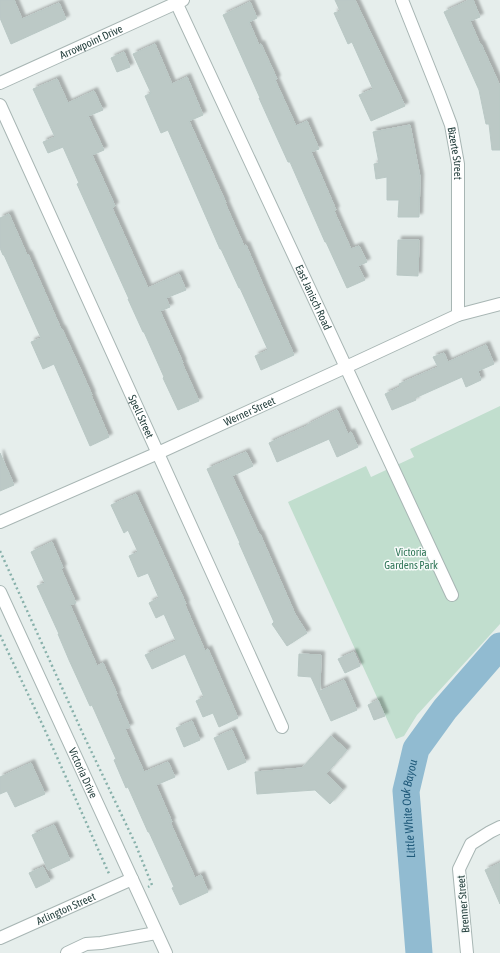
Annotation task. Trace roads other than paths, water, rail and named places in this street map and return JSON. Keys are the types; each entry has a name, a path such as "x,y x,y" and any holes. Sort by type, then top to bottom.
{"street":[{"name":"Bizerte Street","path":"402,0 440,93 451,125 458,164 458,315"},
{"name":"Arrowpoint Drive","path":"0,83 178,1"},
{"name":"East Janisch Road","path":"178,1 452,596"},
{"name":"Spell Street","path":"0,105 282,727"},
{"name":"Werner Street","path":"0,522 158,453 458,315 500,304"},
{"name":"Victoria Drive","path":"0,592 166,953"},
{"name":"Brenner Street","path":"467,953 459,869 471,844 490,832 500,828"},
{"name":"Arlington Street","path":"0,938 132,879"},
{"path":"67,953 86,944 101,948 156,933"}],"waterway":[{"name":"Little White Oak Bayou","path":"419,953 406,791 416,749 445,709 500,646"}],"park label":[{"name":"Victoria Gardens Park","path":"411,558"}]}
